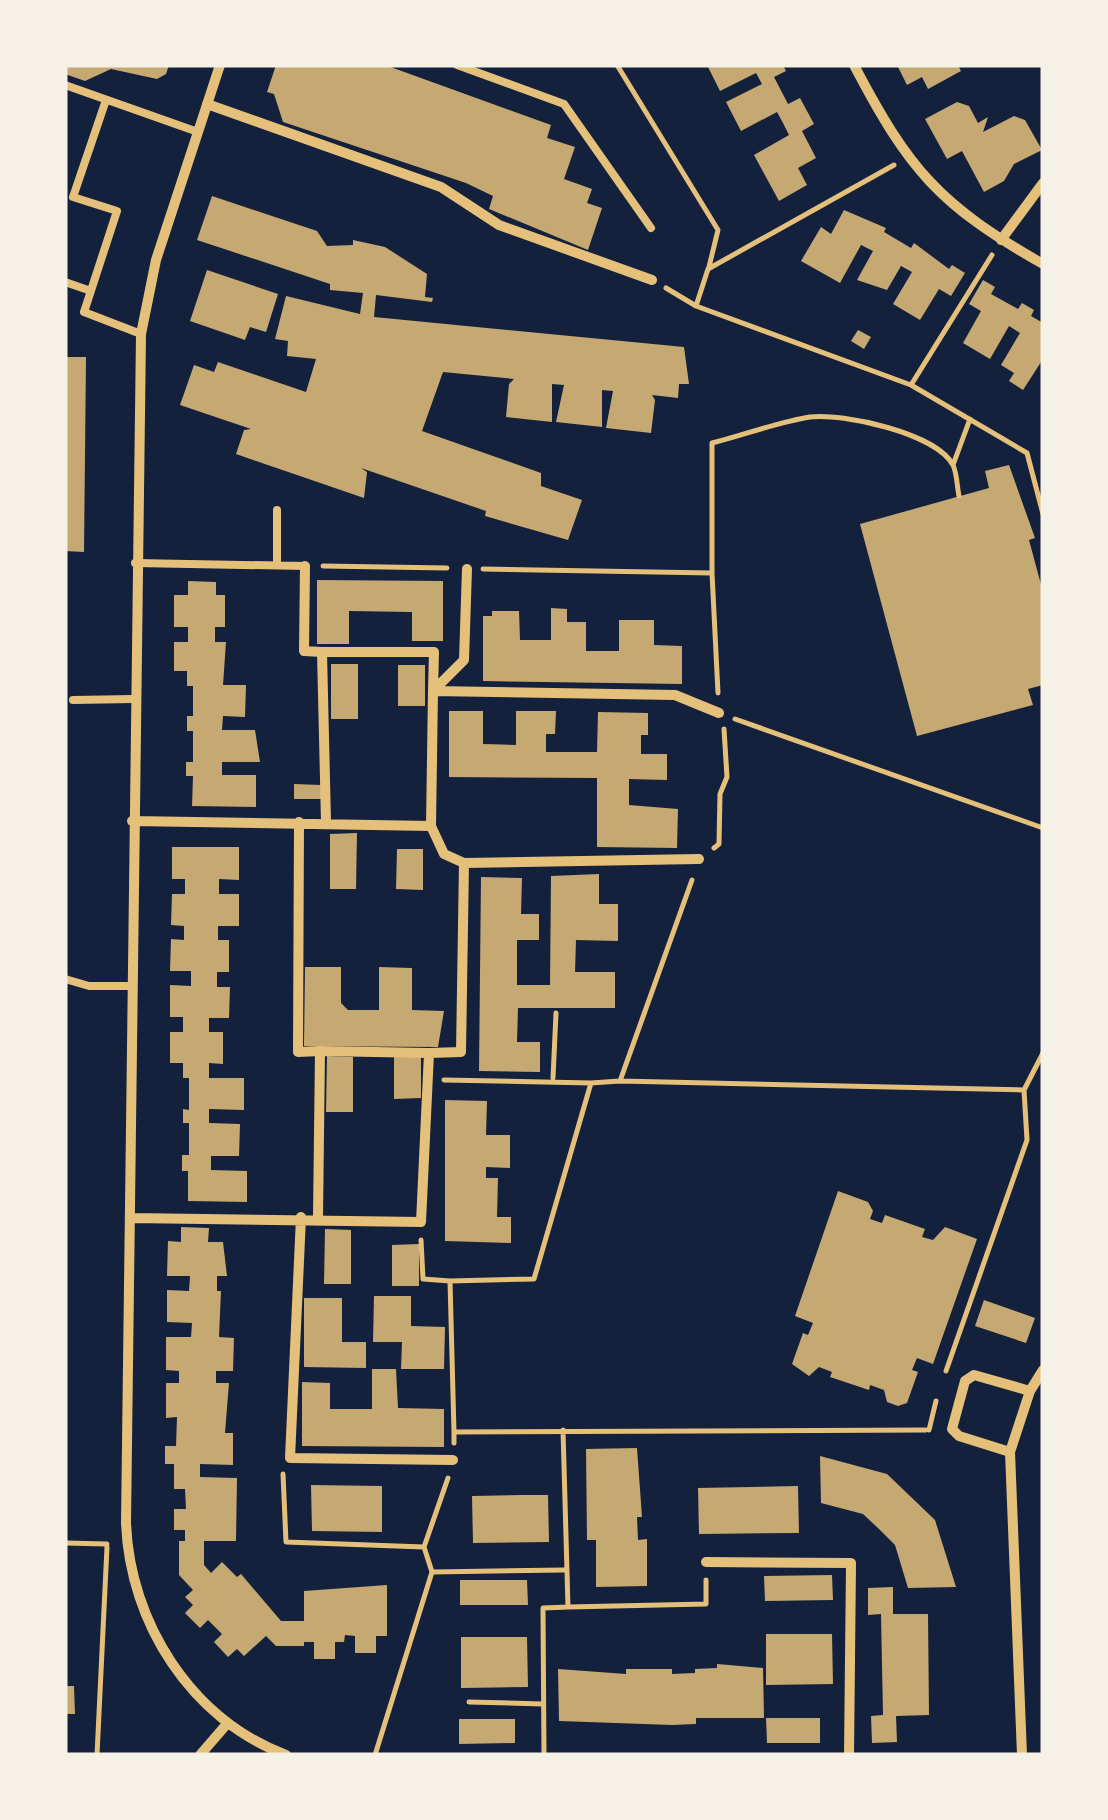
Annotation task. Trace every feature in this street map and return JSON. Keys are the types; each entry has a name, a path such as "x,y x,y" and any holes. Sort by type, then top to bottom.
{"street":[{"path":"220,65 156,260 141,334 132,820 127,1544 138,1596 171,1663 226,1725 286,1755"},
{"path":"854,65 906,158 945,200 1043,264"},
{"path":"207,104 440,187 499,226 652,280"},
{"path":"1002,240 1043,182"},
{"path":"306,566 304,651 434,652 432,826 444,854 464,863 699,859"},
{"path":"434,691 464,660 466,568"},
{"path":"322,652 326,822"},
{"path":"434,691 675,695 720,713"},
{"path":"132,820 432,826"},
{"path":"299,822 298,1052 461,1052 464,863"},
{"path":"318,1217 320,1051"},
{"path":"130,1218 318,1217 420,1222 429,1053"},
{"path":"301,1217 290,1458 454,1460"},
{"path":"1022,1755 1010,1452 1030,1391 1043,1370"},
{"path":"1010,1452 959,1436 952,1428 965,1382 974,1375 1030,1391"},
{"path":"706,1562 851,1563 849,1755"},
{"path":"200,1755 226,1725"}],"lane":[{"path":"457,65 564,104 651,228"},
{"path":"65,85 198,132"},
{"path":"106,100 73,196 117,211 84,312 141,334"},
{"path":"65,282 91,290"},
{"path":"277,565 278,510"},
{"path":"135,563 306,566"},
{"path":"73,700 134,700"},
{"path":"65,980 89,986 132,986"}],"path":[{"path":"617,65 718,230 696,306"},
{"path":"708,268 906,158"},
{"path":"911,385 1002,240"},
{"path":"652,280 696,306 911,385 970,419 1027,453 1043,512"},
{"path":"620,1081 699,859 719,844 720,794 727,777 728,747 720,713 712,573 712,443 809,417 840,416 913,438 938,450 952,465 959,496"},
{"path":"952,465 970,419"},
{"path":"306,566 712,573"},
{"path":"720,713 1043,828"},
{"path":"553,1078 556,1012"},
{"path":"945,1375 1028,1140 1024,1090 1043,1053"},
{"path":"428,1080 553,1078 591,1082 1024,1090"},
{"path":"420,1222 423,1279 534,1280 591,1082"},
{"path":"376,1755 432,1572 424,1547 454,1460 450,1281"},
{"path":"926,1430 938,1394"},
{"path":"454,1432 952,1428"},
{"path":"563,1430 568,1607"},
{"path":"290,1458 283,1472 286,1542 424,1547"},
{"path":"65,1544 127,1544"},
{"path":"96,1755 107,1544"},
{"path":"544,1755 543,1608 706,1604 706,1562"},
{"path":"432,1572 564,1570"},
{"path":"470,1702 543,1704"}],"building":[{"path":"65,65 169,65 166,74 157,79 111,69 85,81 65,74"},
{"path":"276,65 385,65 551,125 547,138 575,147 564,179 592,189 587,203 602,208 588,250 489,209 493,196 466,183 283,122 274,94 267,92"},
{"path":"707,65 783,65 786,71 774,77 788,104 800,98 814,124 802,131 816,158 798,168 807,185 779,201 754,155 789,135 783,123 777,112 741,131 726,102 762,84 756,73 720,91"},
{"path":"897,65 958,65 961,71 928,89 922,77 907,85"},
{"path":"957,102 969,106 978,123 988,117 983,132 1014,116 1025,120 1042,150 1014,164 1004,181 984,192 962,151 947,159 925,119"},
{"path":"212,196 317,231 327,246 353,245 353,240 385,247 427,274 425,297 433,298 432,302 376,295 374,317 684,347 689,384 679,384 678,398 652,395 655,400 651,433 606,428 613,391 602,390 602,427 556,422 564,385 552,384 552,422 506,417 509,384 514,379 443,372 422,431 541,473 541,486 582,500 568,540 485,516 486,511 361,468 367,472 364,498 236,454 244,430 251,429 180,405 194,365 214,372 218,362 306,392 316,359 287,356 288,341 275,339 286,296 360,314 363,293 330,290 330,284 197,240"},
{"path":"844,210 886,228 884,232 911,248 914,243 949,269 952,265 965,273 951,296 939,289 920,320 893,304 912,272 901,266 887,290 857,280 873,251 861,245 840,283 801,261 821,227 831,234"},
{"path":"207,270 278,294 266,332 250,327 245,340 190,321"},
{"path":"983,280 995,287 991,294 1018,309 1022,303 1034,310 1031,316 1043,323 1043,359 1023,390 1009,381 1014,373 1001,365 1020,333 1009,326 990,359 963,343 981,311 969,304"},
{"path":"858,330 871,337 864,349 851,341"},
{"path":"65,357 86,357 84,552 65,551"},
{"path":"1009,465 1035,538 1029,540 1043,592 1043,685 1028,689 1033,705 917,736 860,524 989,488 985,471"},
{"path":"317,580 443,581 443,641 412,641 412,612 349,611 349,644 317,644"},
{"path":"188,581 216,582 216,595 225,595 225,627 215,627 215,642 226,642 223,685 246,685 245,717 223,716 222,730 255,730 260,762 222,762 222,775 256,775 256,807 192,806 193,776 186,776 186,762 193,762 193,731 187,731 187,716 193,716 193,686 187,686 187,671 174,671 174,642 188,642 188,627 174,627 174,595 188,595"},
{"path":"551,608 567,609 567,622 586,622 586,651 619,651 619,620 654,620 654,645 682,646 682,684 483,681 483,616 492,616 492,611 519,611 520,640 551,640"},
{"path":"331,664 358,664 358,719 331,719"},
{"path":"398,665 425,665 425,706 398,706"},
{"path":"449,711 483,711 483,744 516,745 516,711 556,711 555,734 546,734 546,752 597,752 598,712 648,713 648,735 641,735 641,754 667,754 667,780 629,779 629,805 678,809 677,848 597,847 597,778 449,777"},
{"path":"294,784 321,785 321,799 294,799"},
{"path":"357,833 356,889 330,889 330,834"},
{"path":"172,847 239,847 239,880 219,879 219,894 239,894 239,926 218,926 218,940 229,940 229,972 217,972 217,987 230,987 229,1018 209,1018 209,1032 223,1032 223,1064 209,1063 209,1078 244,1078 244,1110 209,1109 209,1123 240,1124 239,1156 211,1156 211,1170 247,1171 247,1202 188,1201 188,1171 182,1171 182,1155 189,1155 189,1123 183,1123 183,1109 189,1110 189,1078 183,1078 183,1063 170,1063 170,1032 183,1032 183,1017 170,1017 170,985 191,986 191,971 170,971 171,939 184,940 184,926 171,925 172,894 185,894 185,879 172,879"},
{"path":"397,849 423,849 423,890 396,889"},
{"path":"599,874 599,904 618,904 618,941 576,940 575,972 615,972 615,1008 518,1008 517,1042 540,1042 540,1072 479,1071 481,877 522,878 521,914 539,914 539,940 517,940 517,985 550,985 551,876"},
{"path":"305,967 341,967 341,1003 348,1010 379,1010 379,967 412,968 412,1010 444,1011 438,1047 304,1046"},
{"path":"327,1056 353,1057 353,1112 326,1112"},
{"path":"394,1057 421,1057 421,1098 394,1099"},
{"path":"445,1100 487,1101 486,1135 510,1135 510,1168 486,1167 486,1178 498,1178 497,1217 511,1217 511,1243 445,1241"},
{"path":"838,1191 868,1202 873,1211 870,1219 882,1223 885,1215 925,1229 922,1237 933,1240 945,1227 977,1239 933,1364 917,1358 912,1370 918,1372 907,1403 898,1406 887,1402 884,1390 870,1385 869,1390 830,1377 832,1372 819,1367 809,1376 792,1364 803,1333 808,1335 813,1323 795,1316"},
{"path":"181,1227 209,1228 208,1242 223,1242 227,1276 217,1276 217,1291 221,1291 219,1337 234,1338 233,1371 216,1371 216,1383 229,1383 225,1433 233,1433 233,1465 200,1464 200,1477 237,1478 236,1541 204,1541 204,1565 211,1573 222,1562 237,1577 241,1574 281,1621 304,1621 304,1591 387,1585 387,1636 376,1636 376,1653 355,1653 355,1636 345,1635 344,1642 335,1642 335,1659 314,1659 314,1642 276,1646 266,1636 244,1656 237,1649 228,1657 214,1642 222,1634 208,1620 200,1628 185,1613 193,1605 185,1597 193,1590 179,1575 179,1541 185,1541 185,1530 174,1530 174,1509 186,1509 185,1489 174,1489 174,1464 165,1464 165,1446 176,1446 177,1417 166,1418 166,1383 179,1383 179,1371 166,1370 166,1337 191,1337 192,1323 167,1322 167,1290 189,1291 190,1276 167,1276 168,1241 181,1242"},
{"path":"325,1229 351,1230 351,1284 324,1284"},
{"path":"419,1244 419,1286 392,1286 392,1245"},
{"path":"374,1296 411,1296 411,1326 445,1327 444,1369 401,1369 402,1342 373,1342"},
{"path":"304,1298 342,1298 342,1342 366,1342 366,1368 304,1367"},
{"path":"984,1300 1035,1318 1026,1343 975,1326"},
{"path":"372,1369 396,1369 398,1408 444,1409 444,1447 302,1446 302,1382 330,1383 330,1409 372,1409"},
{"path":"637,1448 642,1517 637,1517 638,1540 647,1539 647,1586 596,1587 596,1540 587,1540 586,1449"},
{"path":"820,1456 887,1474 935,1520 956,1587 908,1588 895,1545 879,1529 863,1514 821,1503"},
{"path":"311,1485 382,1486 382,1532 312,1531"},
{"path":"798,1486 799,1533 699,1534 698,1488"},
{"path":"548,1495 549,1542 473,1543 472,1496"},
{"path":"832,1575 833,1600 765,1601 764,1576"},
{"path":"460,1580 527,1580 528,1605 460,1605"},
{"path":"893,1587 893,1614 928,1614 929,1715 896,1716 897,1742 872,1743 871,1716 883,1715 881,1614 868,1615 868,1588"},
{"path":"766,1634 832,1634 833,1684 766,1685"},
{"path":"461,1637 527,1637 528,1687 461,1688"},
{"path":"717,1664 763,1668 764,1718 696,1718 696,1724 672,1725 559,1721 558,1669 626,1674 626,1669 672,1669 672,1674 695,1673 695,1669 717,1668"},
{"path":"65,1686 74,1686 75,1714 65,1714"},
{"path":"766,1718 820,1718 820,1743 767,1743"},
{"path":"459,1719 515,1719 515,1743 459,1744"}]}
